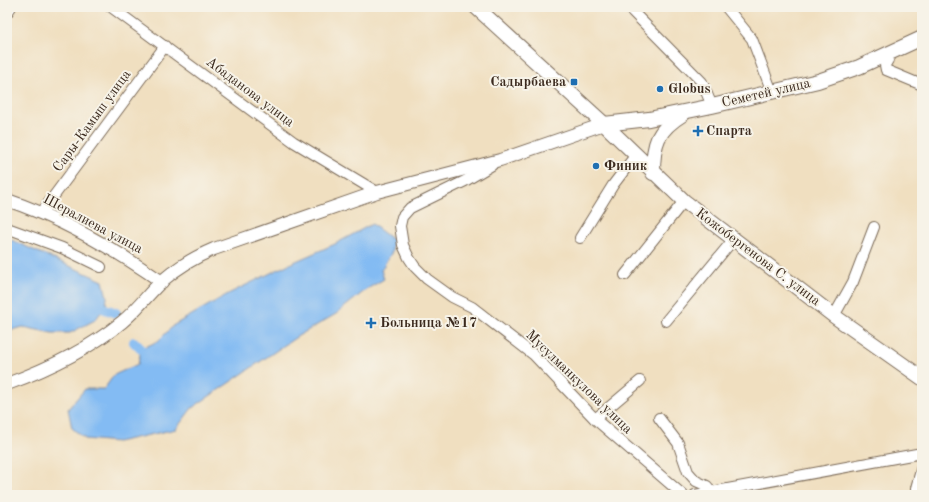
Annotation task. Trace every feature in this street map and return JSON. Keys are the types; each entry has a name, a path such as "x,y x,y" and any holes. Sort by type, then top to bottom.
{"main road":[{"name":"Кожобергенова С. улица","path":"476,7 604,124 635,156 684,201 834,316 922,378"},
{"name":"Семетей улица","path":"604,124 649,119 712,106 832,77 886,55 922,38"},
{"path":"653,173 654,148 658,137 665,127 689,110"}],"street":[{"path":"7,13 11,7"},
{"name":"Абаданова улица","path":"111,7 294,142 377,192"},
{"path":"628,7 702,82 712,106"},
{"path":"726,7 752,39 772,92"},
{"name":"Сары-Камыш улица","path":"42,212 165,46"},
{"path":"886,55 888,60 885,65 886,70 922,85"},
{"path":"7,384 36,374 92,344 130,315 162,282 192,259 214,248 377,192 500,160 604,124"},
{"path":"580,238 613,185 635,156"},
{"name":"Мусулманкулова улица","path":"500,160 465,181 410,208 402,217 400,226 403,245 415,267 427,279 452,297 472,307 534,355 595,419 683,495"},
{"name":"Шералиева улица","path":"7,200 42,212 108,247 162,282"},
{"path":"625,275 684,201"},
{"path":"834,316 853,282 874,227"},
{"path":"7,228 62,248 101,267"},
{"path":"666,321 733,240"},
{"path":"595,419 640,381"},
{"path":"659,418 678,443 688,472 696,481 707,486 712,492"},
{"path":"695,495 922,453"},
{"path":"922,467 916,488 922,492"}],"water":[{"path":"372,224 393,240 392,252 381,270 384,279 367,289 336,314 298,336 192,408 176,429 117,442 85,439 72,428 68,409 85,389 104,389 114,375 138,364 141,349 158,341 174,325 228,294 287,265 335,244"},
{"path":"7,238 103,281 107,297 106,306 95,320 70,333 52,333 23,327 7,331"}],"waterway":[{"path":"92,304 116,313"},
{"path":"134,342 141,349"}],"place":[{"name":"Садырбаева","path":"574,82"},
{"name":"Globus","path":"660,89"},
{"name":"Спарта","path":"698,131"},
{"name":"Финик","path":"596,166"},
{"name":"Больница №17","path":"371,323"}]}
